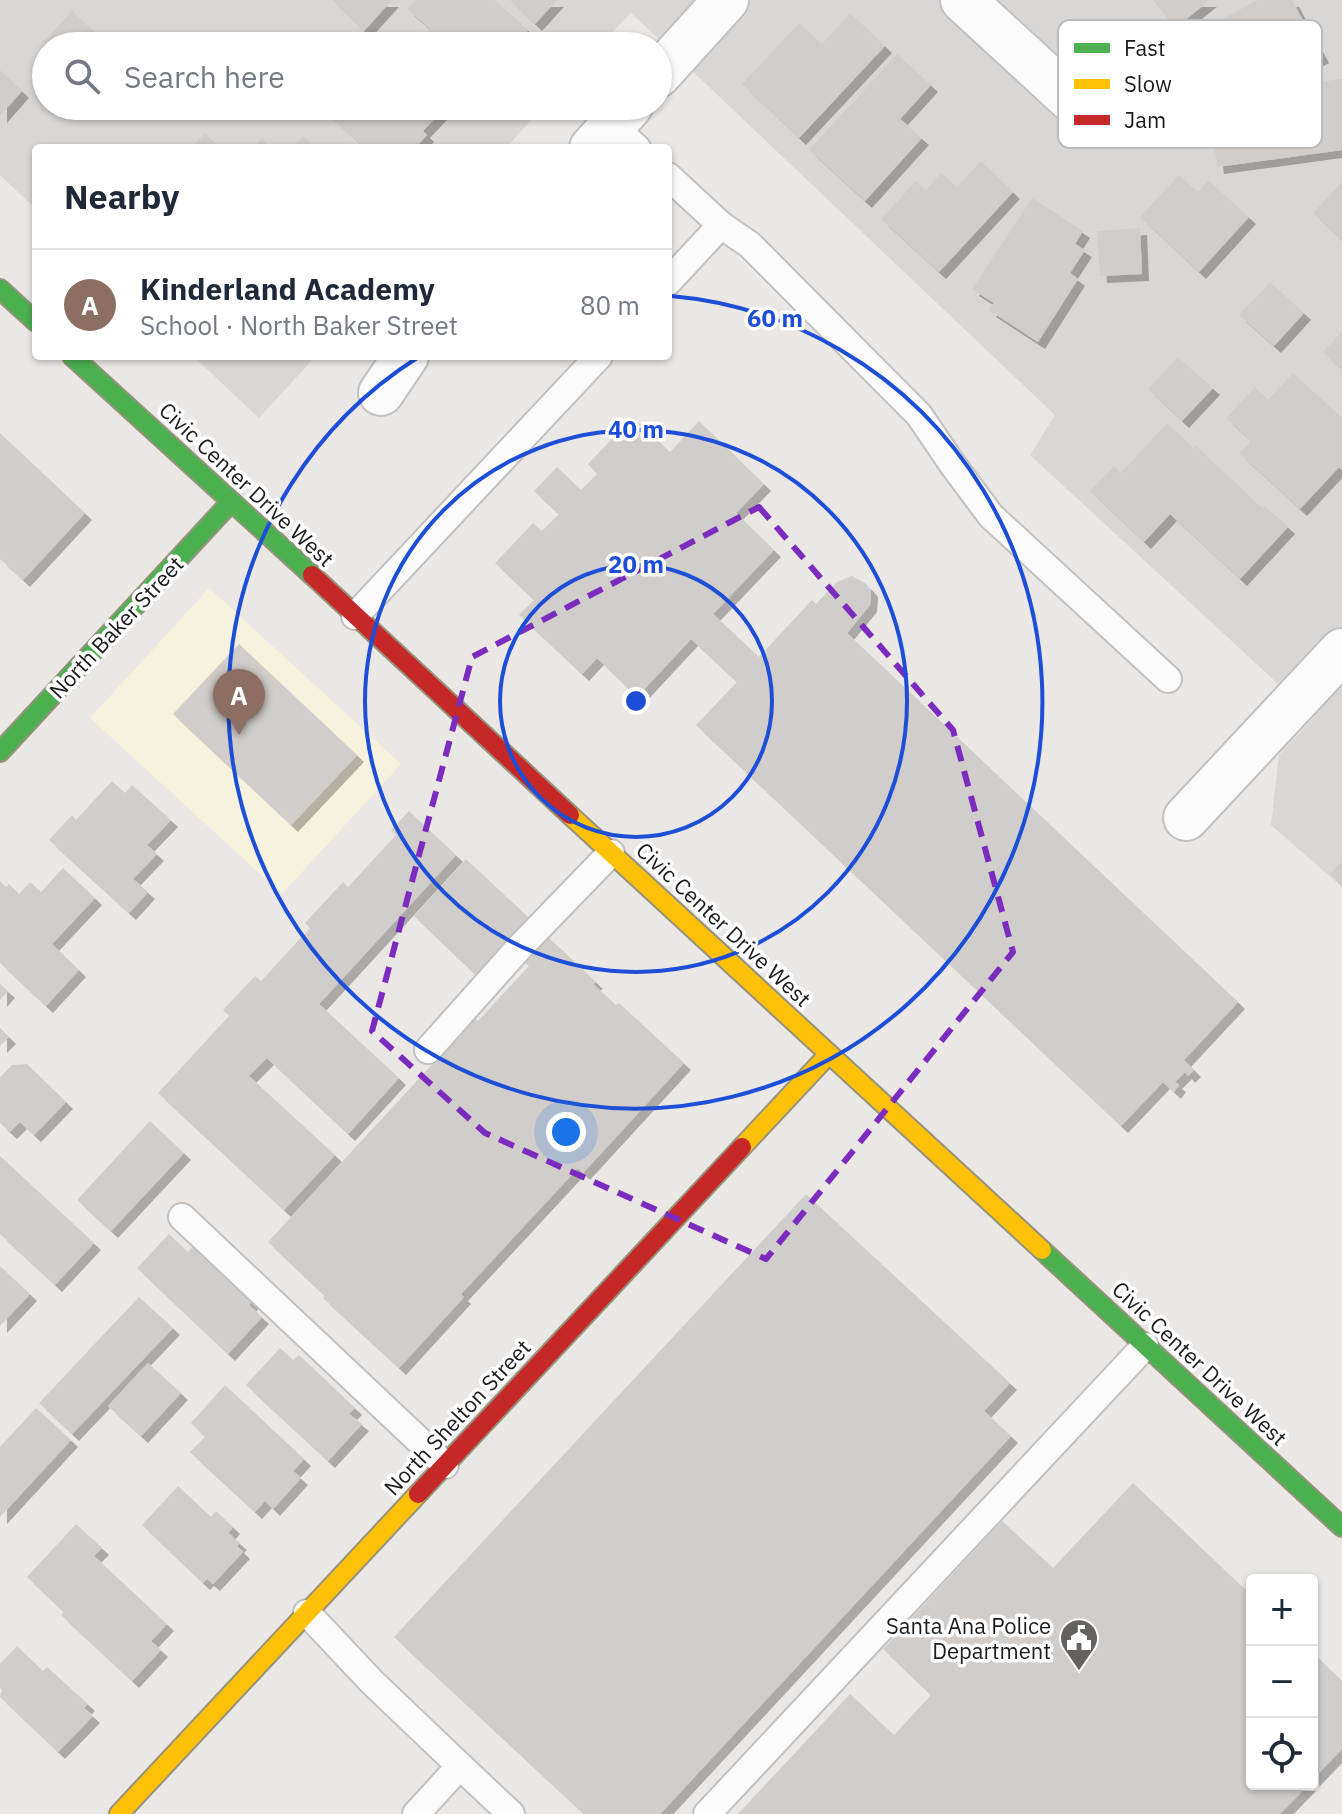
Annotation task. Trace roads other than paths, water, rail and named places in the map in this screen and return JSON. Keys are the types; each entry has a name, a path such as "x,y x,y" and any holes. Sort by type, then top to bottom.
{"main road":[{"path":"0,289 32,318"},
{"name":"Civic Center Drive West","path":"76,360 1342,1527"},
{"name":"North Baker Street","path":"0,752 231,502"},
{"name":"North Shelton Street","path":"119,1814 829,1054"}],"street":[{"path":"672,60 726,0"},
{"path":"963,0 1058,87"},
{"path":"381,393 403,360"},
{"path":"1186,818 1342,651"}],"lane":[{"path":"672,180 721,225 750,245 919,415 991,516 1168,679"},
{"path":"672,278 721,225"},
{"path":"355,616 595,360"},
{"path":"428,1050 519,948 611,853"},
{"path":"182,1217 445,1465"},
{"path":"707,1814 1145,1346"},
{"path":"307,1613 372,1682 511,1814"},
{"path":"416,1814 460,1766"}],"place":[{"name":"Kinderland Academy","path":"239,735"},
{"name":"Santa Ana Police Department","path":"1079,1672"}]}
